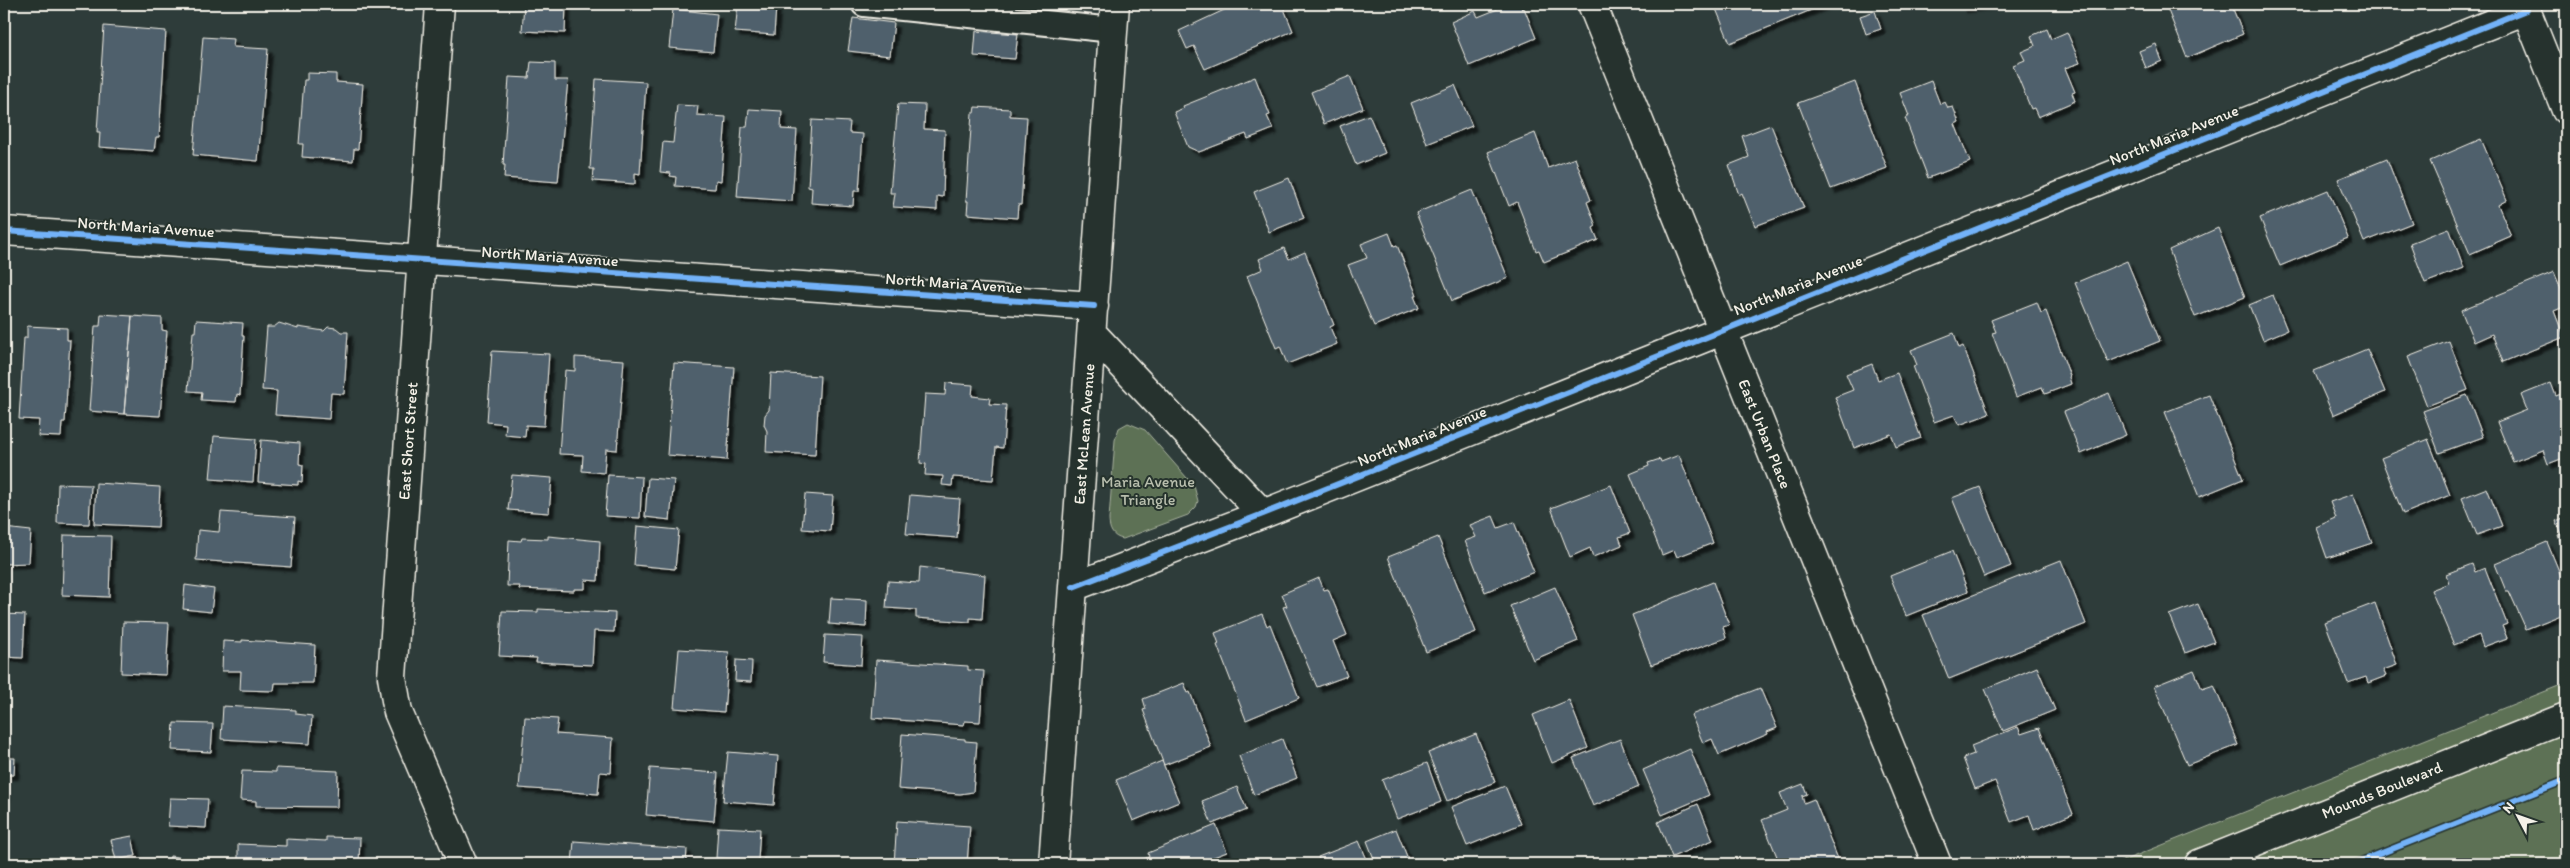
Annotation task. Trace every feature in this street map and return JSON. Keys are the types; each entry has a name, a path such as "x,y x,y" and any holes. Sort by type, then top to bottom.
{"street":[{"name":"East Short Street","path":"440,4 392,677 398,712 464,864"},
{"name":"East Urban Place","path":"1592,4 1937,864"},
{"name":"North Maria Avenue","path":"1073,587 1263,514 2527,7"},
{"path":"2527,7 2566,110"},
{"name":"East McLean Avenue","path":"1053,864 1114,17"},
{"name":"North Maria Avenue","path":"4,231 1094,306"},
{"path":"1092,333 1263,514"},
{"name":"Mounds Boulevard","path":"2198,864 2566,716"}],"lane":[{"path":"864,4 1114,17"}],"green space":[{"name":"Maria Avenue Triangle","path":"1128,423 1145,430 1194,486 1198,501 1196,507 1188,515 1123,539 1112,532 1109,519 1115,440 1119,428"},
{"path":"2566,683 2566,864 2115,864"}],"building":[{"path":"524,4 566,4 565,33 522,31"},
{"path":"738,4 776,7 774,35 735,32"},
{"path":"1237,4 1246,4 1248,7 1256,4 1282,4 1293,31 1205,69 1194,46 1187,49 1179,31"},
{"path":"1510,4 1520,4 1522,10 1524,8 1536,38 1469,66 1451,22 1475,11 1478,17"},
{"path":"1714,4 1826,4 1730,43"},
{"path":"1961,4 1993,4 1962,8"},
{"path":"2178,4 2231,4 2243,34 2187,58 2167,8"},
{"path":"673,9 717,14 713,52 669,48"},
{"path":"1875,11 1881,29 1866,34 1860,16"},
{"path":"853,18 894,23 890,56 848,51"},
{"path":"104,26 166,31 159,137 156,137 154,151 99,147 100,132 97,132"},
{"path":"2047,29 2051,39 2067,32 2080,63 2065,68 2075,92 2072,93 2075,101 2038,117 2034,108 2031,109 2013,65 2025,60 2021,52 2035,46 2031,36"},
{"path":"976,31 1018,34 1015,59 974,56"},
{"path":"203,37 234,39 233,47 268,49 258,161 193,155"},
{"path":"2156,44 2162,61 2146,68 2139,51"},
{"path":"531,62 555,63 555,80 568,80 558,182 504,178 505,165 503,165 509,77 529,78"},
{"path":"307,73 336,74 336,82 363,84 358,149 354,149 353,161 302,157 303,144 299,144 304,80 307,80"},
{"path":"1350,76 1363,108 1324,124 1311,92"},
{"path":"1255,77 1270,115 1267,116 1273,129 1248,139 1246,134 1199,152 1188,147 1174,112 1184,108 1183,106"},
{"path":"596,79 646,82 640,174 635,173 635,184 593,181 594,169 590,169"},
{"path":"1931,81 1940,104 1945,102 1948,108 1953,107 1959,122 1955,124 1970,162 1928,178 1905,118 1909,116 1900,93"},
{"path":"1855,82 1887,168 1831,189 1798,103"},
{"path":"1455,85 1472,126 1427,144 1411,103"},
{"path":"898,104 925,105 924,129 945,130 943,197 937,196 937,210 893,207 895,193 890,193"},
{"path":"677,105 698,106 697,115 726,117 721,181 716,180 715,189 675,186 676,177 670,176 671,173 660,172 663,142 673,143"},
{"path":"975,107 1010,109 1010,116 1027,117 1021,205 1018,205 1017,218 967,214 968,201 966,201 972,113 974,113"},
{"path":"749,109 782,111 781,129 797,130 792,201 737,197 742,127 747,127"},
{"path":"1369,115 1385,153 1356,165 1340,126"},
{"path":"812,120 850,122 849,133 863,134 859,191 854,191 853,206 811,203 812,188 808,187"},
{"path":"1771,125 1804,208 1755,226 1742,193 1739,195 1729,165 1749,157 1742,136"},
{"path":"1535,133 1548,168 1575,158 1591,200 1587,202 1596,226 1593,228 1598,240 1544,262 1539,250 1536,251 1517,202 1509,206 1488,152"},
{"path":"2481,139 2507,200 2498,205 2511,236 2470,254 2430,161"},
{"path":"2387,159 2412,223 2364,242 2338,179"},
{"path":"1289,178 1304,218 1269,232 1254,192"},
{"path":"1472,190 1508,278 1452,301 1416,213"},
{"path":"2328,190 2348,238 2280,266 2260,218"},
{"path":"2218,228 2245,297 2195,317 2169,250"},
{"path":"2449,228 2464,268 2425,283 2410,243"},
{"path":"1389,233 1394,246 1397,245 1417,296 1414,296 1419,308 1374,326 1348,265 1367,258 1361,244"},
{"path":"1284,248 1289,259 1305,252 1334,325 1330,327 1337,344 1287,364 1280,346 1276,348 1247,276 1263,269 1259,259"},
{"path":"2127,261 2160,341 2108,362 2075,283"},
{"path":"2554,272 2566,301 2566,306 2554,311 2564,337 2503,362 2492,334 2474,342 2461,310"},
{"path":"2273,295 2287,330 2263,340 2249,305"},
{"path":"2037,302 2041,313 2046,311 2070,376 2071,384 2045,394 2042,387 2016,397 1992,333 1996,332 1991,320"},
{"path":"101,314 132,316 124,414 89,411 95,326 100,326"},
{"path":"132,316 162,318 162,330 167,331 160,416 124,414"},
{"path":"196,320 243,323 242,336 244,336 240,395 237,394 236,402 201,400 202,392 188,391 193,332 195,332"},
{"path":"279,323 298,329 298,327 324,331 328,327 336,328 341,332 348,332 344,394 331,393 329,419 275,415 277,391 262,390 267,327 274,327"},
{"path":"27,326 67,328 67,340 70,340 65,422 62,422 61,437 38,436 39,420 19,419 24,338 27,338"},
{"path":"1954,333 1959,348 1963,346 1989,414 1959,425 1954,415 1934,422 1913,366 1917,365 1911,350"},
{"path":"2449,341 2468,390 2427,406 2408,357"},
{"path":"2367,349 2385,392 2333,415 2314,371"},
{"path":"492,351 549,354 544,426 526,425 525,437 505,435 506,424 487,422"},
{"path":"575,357 624,360 617,450 606,449 604,473 582,471 583,455 559,454 565,370 575,371"},
{"path":"674,363 734,367 727,460 667,455"},
{"path":"1872,364 1878,380 1897,373 1921,438 1896,447 1891,434 1854,448 1835,397 1853,390 1846,374"},
{"path":"771,373 820,376 815,455 766,452 767,431 764,425 765,415 769,410"},
{"path":"946,383 973,385 972,396 990,398 989,404 1006,405 1003,448 996,447 993,480 953,477 952,486 942,485 943,476 925,475 926,464 920,463 925,394 945,395"},
{"path":"2551,383 2556,396 2566,392 2566,457 2548,464 2543,450 2513,462 2497,422 2527,410 2521,395"},
{"path":"2109,393 2126,435 2081,454 2064,412"},
{"path":"2209,395 2243,479 2199,497 2165,412"},
{"path":"2467,395 2483,437 2439,453 2423,411"},
{"path":"214,436 256,439 253,482 210,479"},
{"path":"2428,439 2450,495 2403,514 2381,458"},
{"path":"261,440 300,443 299,464 303,465 302,482 298,481 298,485 258,482"},
{"path":"1679,455 1713,543 1677,557 1674,550 1662,555 1630,474 1649,466 1648,463 1660,459 1661,462"},
{"path":"512,475 552,478 549,513 508,510"},
{"path":"608,475 642,477 640,518 605,516"},
{"path":"648,478 674,480 670,520 645,517"},
{"path":"96,483 160,487 158,527 94,524"},
{"path":"58,484 91,485 89,524 57,523"},
{"path":"1611,485 1630,533 1619,537 1622,545 1593,557 1590,548 1570,557 1551,508"},
{"path":"1980,487 2011,566 1984,577 1952,498"},
{"path":"2487,488 2502,526 2477,535 2462,498"},
{"path":"805,494 833,496 830,531 802,529"},
{"path":"2353,494 2372,543 2327,558 2316,527 2336,518 2330,502"},
{"path":"910,495 960,499 957,538 906,534"},
{"path":"221,512 295,517 291,567 196,560 198,530 219,532"},
{"path":"1493,516 1498,528 1514,522 1534,572 1485,592 1465,541 1476,537 1470,525"},
{"path":"2566,517 2566,557 2558,535 2562,534 2556,521"},
{"path":"637,526 679,530 675,569 634,565"},
{"path":"4,528 31,531 29,563 4,564"},
{"path":"64,535 111,536 109,597 62,595"},
{"path":"548,536 600,541 598,581 585,580 585,589 574,589 574,591 519,589 520,586 507,586 509,540 521,541 522,538 548,539"},
{"path":"1438,537 1476,632 1426,652 1388,557"},
{"path":"2547,542 2566,588 2566,613 2526,629 2509,591 2506,591 2495,564"},
{"path":"1952,551 1968,591 1906,616 1890,576"},
{"path":"2061,560 2086,624 1949,679 1923,615"},
{"path":"2472,564 2475,572 2485,568 2507,624 2502,626 2507,638 2483,647 2479,635 2454,645 2431,590 2449,583 2446,574"},
{"path":"920,567 985,575 982,619 970,618 970,622 916,618 916,610 886,608 888,581 919,583"},
{"path":"1319,578 1324,590 1328,589 1347,635 1333,641 1347,676 1317,687 1283,607 1287,606 1282,594"},
{"path":"1713,582 1729,625 1723,627 1726,638 1651,665 1632,615"},
{"path":"185,585 214,589 211,612 183,609"},
{"path":"1555,587 1578,641 1533,660 1510,606"},
{"path":"831,598 867,600 866,627 829,624"},
{"path":"2375,603 2397,665 2383,670 2386,676 2368,683 2366,677 2348,683 2325,622"},
{"path":"2198,604 2214,642 2185,653 2169,615"},
{"path":"538,609 615,613 614,632 594,631 592,665 536,662 537,658 499,656 502,611 538,612"},
{"path":"4,614 25,615 23,658 4,657"},
{"path":"1262,614 1267,626 1270,624 1299,698 1246,720 1217,645 1219,644 1215,633"},
{"path":"123,622 169,623 166,675 121,673"},
{"path":"825,635 863,637 861,665 823,662"},
{"path":"242,640 315,645 313,683 275,683 274,691 240,690 241,671 222,671 223,641 242,642"},
{"path":"679,649 729,652 724,712 674,708"},
{"path":"736,660 752,661 751,682 735,681"},
{"path":"876,660 968,666 968,670 984,671 980,722 965,721 964,725 872,718"},
{"path":"2037,667 2055,710 2003,731 1985,689"},
{"path":"2194,670 2202,689 2214,685 2238,745 2187,765 2154,686"},
{"path":"1184,683 1188,693 1190,692 1211,747 1164,765 1143,710 1146,709 1143,699"},
{"path":"1760,688 1777,728 1767,732 1768,734 1719,755 1712,739 1703,743 1691,715"},
{"path":"1569,700 1588,748 1552,763 1533,715"},
{"path":"223,706 296,710 296,714 312,716 310,744 221,739"},
{"path":"525,717 558,719 556,734 613,738 611,773 600,772 598,794 519,788"},
{"path":"174,723 213,724 211,752 172,750"},
{"path":"2018,727 2021,734 2039,728 2073,814 2034,830 2029,815 2011,822 1995,781 1975,789 1963,758 1974,754 1971,746"},
{"path":"902,734 965,739 965,741 977,742 973,792 960,794 898,789"},
{"path":"1476,734 1495,782 1447,801 1428,753"},
{"path":"1282,739 1297,778 1254,795 1239,756"},
{"path":"1620,739 1639,787 1593,806 1573,758"},
{"path":"1690,749 1709,795 1662,815 1643,770"},
{"path":"4,750 7,751 6,758 15,758 14,775 5,775 5,796"},
{"path":"728,752 778,756 774,805 723,801"},
{"path":"1162,761 1179,802 1133,821 1116,780"},
{"path":"1427,763 1441,802 1397,819 1382,780"},
{"path":"276,768 338,771 337,807 256,806 256,801 240,800 242,771 276,772"},
{"path":"650,768 718,773 714,821 646,815"},
{"path":"1803,784 1807,794 1802,796 1804,803 1814,799 1840,864 1780,864 1762,820 1787,810 1780,793"},
{"path":"1505,786 1521,824 1467,846 1451,807"},
{"path":"1237,787 1247,810 1212,824 1202,801"},
{"path":"170,798 208,799 206,828 168,826"},
{"path":"1698,804 1713,840 1672,857 1658,822"},
{"path":"897,821 970,826 967,864 894,864"},
{"path":"1216,825 1227,852 1211,858 1213,864 1140,864 1139,861 1149,857 1148,853"},
{"path":"718,827 760,829 758,860 716,858"},
{"path":"1396,829 1410,864 1376,864 1367,841"},
{"path":"132,836 136,856 116,860 111,840"},
{"path":"326,837 360,838 359,864 238,864 238,844 286,846 286,839 326,841"},
{"path":"574,841 687,849 686,864 572,864"},
{"path":"1359,841 1369,864 1321,864 1318,857"},
{"path":"170,856 184,858 183,864 169,864"},
{"path":"763,859 796,862 796,864 763,864"}],"cycle path":[{"path":"1073,587 1263,514 2526,10 2527,4"},
{"path":"4,231 1094,306"},
{"path":"2354,864 2566,780"}]}
